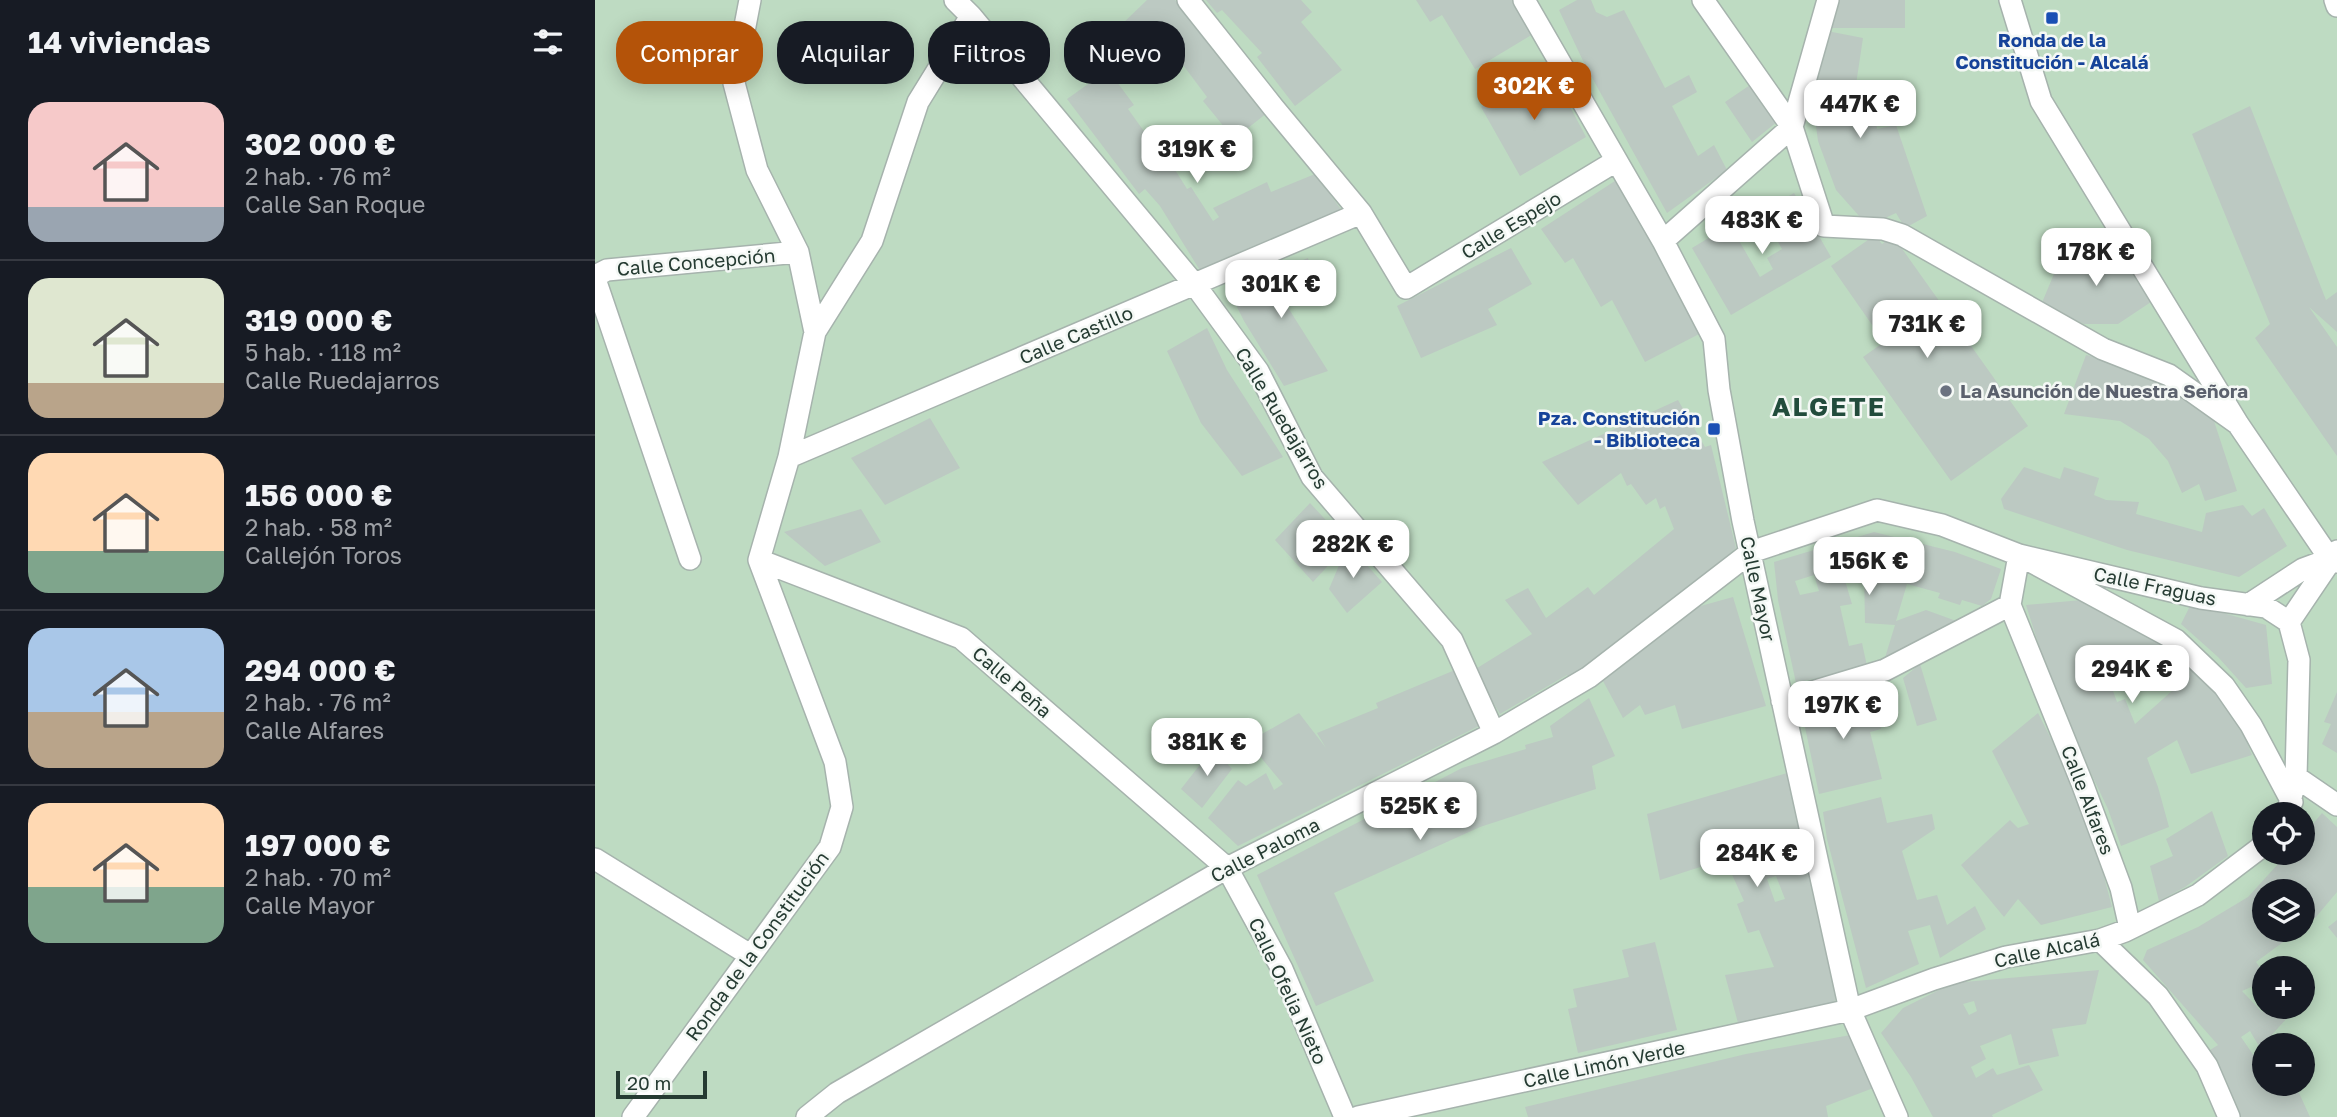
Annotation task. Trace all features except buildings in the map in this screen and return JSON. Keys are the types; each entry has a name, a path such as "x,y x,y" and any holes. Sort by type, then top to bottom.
{"street":[{"path":"750,0 734,83 757,170 798,252 815,332"},
{"name":"Calle Ruedajarros","path":"955,0 1195,285 1258,371 1312,477 1452,640 1494,733"},
{"path":"1188,0 1361,213"},
{"path":"1524,0 1663,241 1792,127 1828,0"},
{"path":"1703,0 1792,127 1824,226 1883,229 1902,235 2103,349 2169,375 2238,424"},
{"path":"2010,0 2041,101 2238,424 2335,557"},
{"path":"2335,0 2337,6"},
{"path":"759,560 789,457 815,332 872,241 918,102 971,16"},
{"name":"Calle Espejo","path":"1361,213 1406,288 1616,161"},
{"name":"Calle Castillo","path":"789,457 1361,213"},
{"name":"Calle Mayor","path":"1663,241 1714,339 1719,390 1743,521 1850,1010 1897,1117"},
{"name":"Calle Concepción","path":"595,277 607,270 798,252"},
{"path":"595,277 690,559"},
{"name":"Calle Fraguas","path":"1751,552 1877,510 1942,526 2019,555 2201,598 2266,607 2289,622"},
{"name":"Calle Paloma","path":"807,1117 837,1093 1227,868 1494,733 1590,677 1751,552"},
{"path":"1782,701 1885,670 2010,605 2019,555"},
{"name":"Calle Fraguas","path":"2019,555 2176,640 2224,686 2251,725 2285,802"},
{"path":"2248,605 2302,569 2335,557"},
{"path":"2290,802 2296,777 2299,660 2289,622 2335,557"},
{"name":"Calle Peña","path":"759,560 961,638 1227,868"},
{"name":"Ronda de la Constitución","path":"633,1117 830,847 842,807 835,762 759,560"},
{"name":"Calle Alfares","path":"2010,605 2082,783 2121,888 2130,928"},
{"path":"2296,777 2337,806"},
{"name":"Calle Alcalá","path":"1850,1010 1934,979 2006,957 2100,940 2198,895 2252,854"},
{"path":"595,859 750,956"},
{"name":"Calle Ofelia Nieto","path":"1227,868 1282,969 1345,1117"},
{"path":"2100,940 2158,996 2207,1066 2229,1117"},
{"name":"Calle Limón Verde","path":"1358,1117 1850,1010"}],"green space":[{"path":"595,0 2337,0 2337,1117 595,1117"}],"place":[{"name":"Ronda de la Constitución - Alcalá","path":"2052,18"},
{"name":"La Asunción de Nuestra Señora","path":"1946,391"},
{"name":"Pza. Constitución - Biblioteca","path":"1714,429"}],"district":[{"name":"ALGETE","path":"1829,407"}]}
